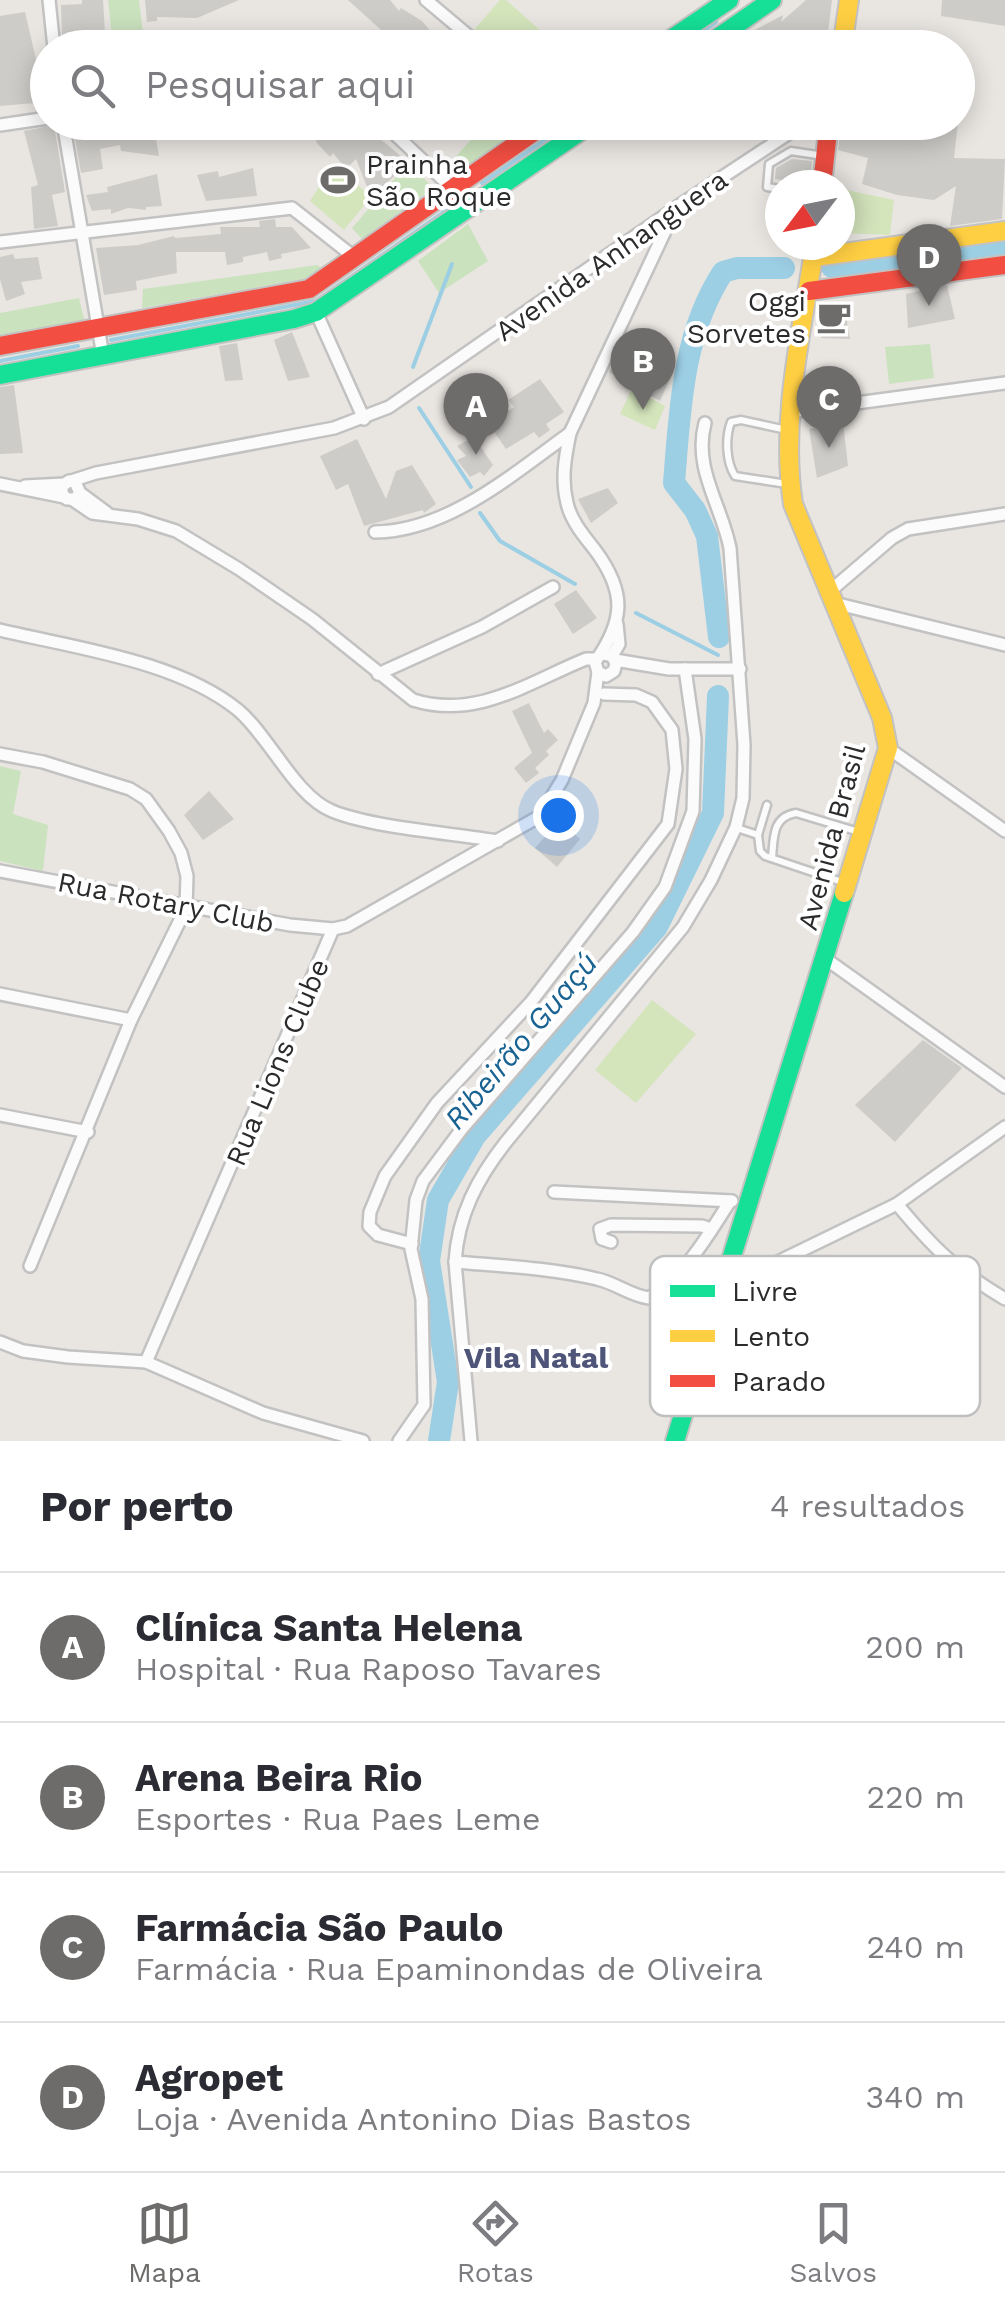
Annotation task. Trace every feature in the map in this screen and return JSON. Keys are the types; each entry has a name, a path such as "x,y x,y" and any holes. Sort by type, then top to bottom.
{"main road":[{"path":"685,30 729,0"},
{"path":"724,30 752,6 772,0"},
{"path":"845,30 849,0"},
{"path":"0,346 299,292 321,282 522,140"},
{"path":"0,375 316,312 568,140"},
{"path":"824,170 829,140"},
{"path":"855,247 1005,231"},
{"name":"Avenida Brasil","path":"730,1256 738,1201 826,958 888,748 882,718 793,504 789,421 813,260"},
{"path":"809,292 1005,265"},
{"name":"Avenida Brasil","path":"675,1441 683,1416"}],"street":[{"path":"49,0 52,30"},
{"path":"426,0 461,30"},
{"path":"0,125 30,121"},
{"path":"66,140 103,356"},
{"path":"401,140 452,188 466,211"},
{"name":"Avenida Anhanguera","path":"70,491 96,473 364,419 418,389 677,206 778,140"},
{"path":"374,532 392,532 466,505 570,433 677,206"},
{"path":"0,242 292,208 354,257"},
{"path":"316,312 364,419"},
{"path":"789,421 1005,383"},
{"path":"471,1441 456,1262 457,1234 468,1200 486,1168 683,927 736,827 743,798 740,669 730,548 726,526 705,475 700,444 706,424"},
{"name":"Rua Lions Clube","path":"146,1362 333,929 357,922 540,816 562,780 599,698 605,665 619,644 617,624 621,613 618,592 605,563 579,530 567,506 562,476 570,433"},
{"path":"0,484 45,496 70,491 92,513 138,519 176,531 312,619 413,700 454,707 487,703 569,668 605,665 740,669"},
{"path":"831,598 892,538 908,529 1005,514"},
{"path":"378,674 482,626 553,587"},
{"path":"831,598 1005,645"},
{"path":"0,630 119,658 192,684 224,701 254,724 311,796 329,810 364,820 498,841"},
{"path":"399,1441 424,1405 422,1299 412,1244 416,1200 423,1181 461,1130 633,932 665,886 694,811 696,739 691,668"},
{"path":"412,1244 378,1235 369,1226 370,1212 385,1176 437,1103 530,1002 668,824 676,769 672,730 652,702 636,695 599,698"},
{"path":"888,748 1005,830"},
{"path":"0,754 78,773 130,790 146,800 181,853 187,876 186,908 131,1020 30,1266"},
{"name":"Rua Rotary Club","path":"0,871 186,908 333,929"},
{"path":"826,958 1005,1087"},
{"path":"0,994 131,1020"},
{"path":"0,1115 88,1132"},
{"path":"790,1256 897,1204 1005,1127"},
{"path":"554,1192 738,1201"},
{"path":"690,1256 738,1201"},
{"path":"897,1204 942,1256"},
{"path":"610,1242 602,1240 600,1229 611,1225 712,1229"},
{"path":"456,1262 578,1275 610,1282 639,1297 650,1297"},
{"path":"980,1284 1005,1299"},
{"path":"0,1342 23,1351 68,1358 146,1362 263,1412 363,1441"}],"lane":[{"path":"769,170 770,164 791,151 825,156"},
{"path":"789,421 734,420 728,430 728,462 739,478 790,484"},
{"path":"767,805 758,835 760,851 848,884"},
{"path":"772,858 774,830 786,814 796,812 864,833"},
{"path":"736,827 758,835"}],"green space":[{"path":"108,0 139,0 143,30 111,30"},
{"path":"500,0 506,0 540,30 474,30"},
{"path":"471,140 509,140 462,174 451,162"},
{"path":"409,162 433,188 362,239 352,228"},
{"name":"Prainha São Roque","path":"334,163 371,197 344,230 310,201"},
{"path":"855,192 894,200 890,235 855,234"},
{"path":"468,224 488,261 439,293 418,261"},
{"path":"317,265 324,270 303,279 142,308 143,289"},
{"path":"79,298 85,323 0,338 0,313"},
{"path":"930,344 934,378 889,384 885,347"},
{"path":"632,388 665,406 655,430 620,414"},
{"path":"0,766 21,771 13,814 48,825 43,871 0,861"},
{"path":"652,1000 696,1034 636,1103 595,1070"}],"building":[{"path":"82,0 103,0 105,30 62,30 61,5 82,4"},
{"path":"145,0 239,0 197,18 157,17 157,21 147,22"},
{"path":"348,0 390,0 399,11 401,8 422,21 430,30 381,30"},
{"path":"806,0 832,0 828,30 755,30 783,15 781,22"},
{"path":"942,0 1005,0 1005,26 941,16"},
{"path":"25,12 30,33 30,103 0,106 0,16"},
{"path":"30,130 30,140 56,140 65,192 52,195 58,226 34,229 31,187 38,185 24,131"},
{"path":"75,140 156,140 159,156 121,151 120,145 100,149 103,169 81,173"},
{"path":"382,140 409,163 371,197 356,159 346,169 333,153 330,157 316,142"},
{"path":"839,140 956,140 954,158 1005,159 1002,219 950,226 956,186 934,200 897,195 862,184 868,158 838,150"},
{"path":"792,159 812,161 811,170 776,168"},
{"path":"253,168 257,196 206,201 197,175 218,171 219,177"},
{"path":"157,174 162,206 146,210 128,208 111,214 111,209 92,211 86,195 108,192 107,187"},
{"path":"275,219 276,227 292,227 311,248 281,254 282,258 269,261 267,252 227,265 225,252 176,252 177,273 136,281 137,290 104,295 96,248 138,245 174,236 221,234 220,227 260,227 259,221"},
{"path":"13,254 15,259 38,257 42,279 21,282 25,294 6,301 0,257"},
{"path":"947,285 955,319 908,328 906,294"},
{"name":"Oggi Sorvetes","path":"824,309 845,309 850,339 821,338"},
{"path":"292,332 310,377 288,381 274,340"},
{"path":"237,343 243,380 225,381 219,346"},
{"path":"617,354 670,378 660,401 609,372"},
{"path":"540,379 564,412 546,424 550,430 539,438 534,432 506,449 488,423 514,407 508,400"},
{"path":"14,385 23,453 0,454 0,387"},
{"path":"843,422 848,466 817,478 809,429"},
{"path":"474,437 493,465 484,476 480,472 470,477 457,460 466,456 457,446"},
{"path":"357,439 386,499 396,471 412,465 436,504 424,513 423,510 364,526 348,484 336,490 320,456"},
{"path":"608,488 618,503 591,523 578,499"},
{"path":"576,590 597,618 573,634 554,604"},
{"path":"529,703 544,733 548,729 558,740 535,768 539,773 526,783 514,768 532,753 512,711"},
{"path":"209,791 234,819 203,840 184,815"},
{"path":"559,821 580,839 557,867 535,848"},
{"path":"923,1040 962,1068 895,1142 855,1105"}],"waterway":[{"path":"705,30 716,22"},
{"path":"482,183 545,140"},
{"path":"111,340 316,301 447,210"},
{"name":"Ribeirão Guaçú","path":"832,267 1005,243"},
{"path":"413,367 452,264"},
{"name":"Ribeirão Guaçú","path":"719,637 707,536 695,510 674,483 685,374 699,321 723,272 737,268 784,268"},
{"path":"0,361 78,346"},
{"path":"419,408 471,487"},
{"path":"480,513 500,541 575,584"},
{"path":"636,613 718,655"},
{"name":"Ribeirão Guaçú","path":"439,1441 448,1382 429,1261 438,1200 475,1136 657,927 713,813 718,696"}],"traffic: fast":[{"path":"685,30 729,0"},
{"path":"729,30 772,0"},
{"path":"0,375 316,312 568,140"},
{"path":"732,1256 844,893"},
{"path":"675,1441 683,1416"}],"traffic: slow":[{"path":"845,30 849,0"},
{"path":"855,251 1005,231"},
{"path":"813,260 791,407 793,504 882,718 888,748 844,893"}],"traffic: jam":[{"path":"0,346 309,289 522,140"},
{"path":"824,170 827,140"},
{"path":"809,291 1005,265"}],"place":[{"name":"Prainha São Roque","path":"338,180"},
{"name":"Agropet","path":"929,306"},
{"name":"Oggi Sorvetes","path":"834,317"},
{"name":"Arena Beira Rio","path":"643,410"},
{"name":"Farmácia São Paulo","path":"829,448"},
{"name":"Clínica Santa Helena","path":"476,455"}],"district":[{"name":"Vila Natal","path":"536,1358"}]}
